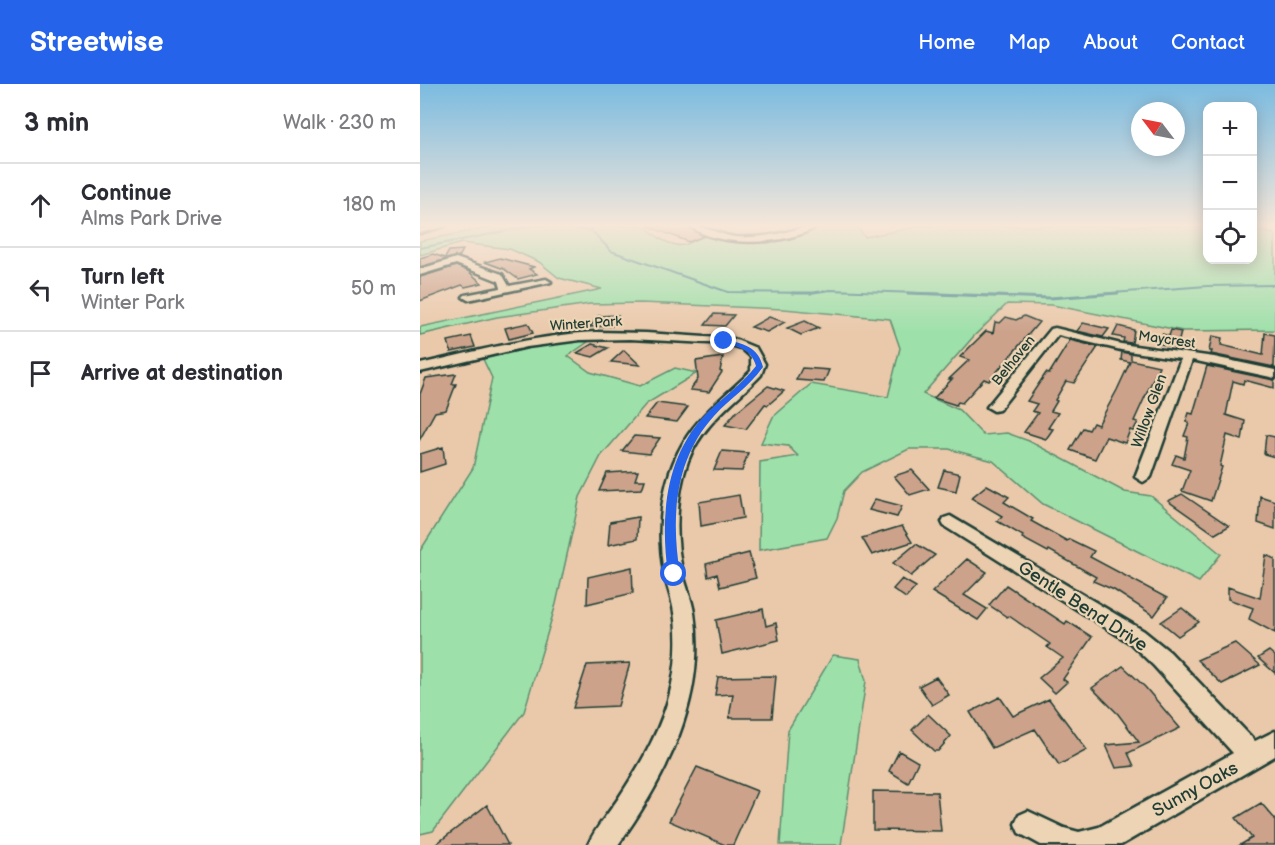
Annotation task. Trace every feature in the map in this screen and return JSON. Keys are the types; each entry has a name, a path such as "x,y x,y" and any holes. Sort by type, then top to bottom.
{"street":[{"path":"420,272 454,262"},
{"path":"457,262 499,276 506,290"},
{"path":"468,297 546,282"},
{"name":"Maycrest","path":"1055,332 1121,347 1223,362 1275,374"},
{"name":"Belhaven","path":"994,407 1055,332"},
{"name":"Winter Park","path":"420,368 526,344 606,335 732,342 744,345 754,352 760,367 703,424 681,459 674,481 670,508 670,547 683,609 686,641 681,696 654,762 638,792 602,845"},
{"name":"Willow Glen","path":"1143,477 1186,357"},
{"name":"Gentle Bend Drive","path":"950,522 1137,637 1162,659 1252,757"},
{"name":"Sunny Oaks","path":"1029,824 1061,841 1079,845 1103,840 1275,744"}],"green space":[{"path":"538,262 1203,262 1203,264 1257,264 1257,262 1275,262 1275,330 1183,331 1052,305 1007,304 974,336 923,394 959,410 983,435 1007,433 1029,441 1125,492 1151,496 1221,554 1199,582 1043,504 993,461 949,449 909,449 862,472 844,491 837,518 827,538 759,550 760,462 798,456 788,446 761,443 773,417 811,384 888,397 900,348 890,319 784,309 641,303 590,304 497,317 420,335 420,327 602,289 559,278"},
{"path":"573,340 588,342 568,356 590,372 640,386 675,368 697,373 646,404 601,456 580,497 556,604 524,712 433,831 420,834 420,551 473,468 492,378 482,357 526,346"},
{"path":"833,655 860,659 866,681 841,845 780,845 788,730"}],"building":[{"path":"420,262 441,262 420,267"},
{"path":"485,262 513,262 534,267 529,269 537,274 518,279 504,269"},
{"path":"456,266 468,271 482,283 465,287 462,285 420,301 420,277"},
{"path":"714,314 734,315 725,326 705,325"},
{"path":"618,315 612,326 590,327 598,316"},
{"path":"1024,316 1039,322 989,381 984,379 962,403 958,402 956,405 934,398 952,379 949,379 969,360 960,357 986,331 993,333 995,322 1000,323 1006,317 1016,320"},
{"path":"769,317 785,322 767,332 751,327"},
{"path":"805,321 819,328 801,335 787,328"},
{"path":"528,323 533,333 509,339 505,328"},
{"path":"1083,323 1109,329 1103,337 1077,331"},
{"path":"1118,326 1134,330 1132,343 1123,342 1124,338 1113,336"},
{"path":"1171,330 1181,332 1178,344 1173,343 1172,346 1159,344 1162,334 1169,336"},
{"path":"1265,333 1275,335 1274,367 1211,354 1212,351 1209,351 1212,336 1222,338 1221,345 1263,355"},
{"path":"471,336 475,347 451,352 448,341"},
{"path":"1070,340 1098,347 1074,383 1066,381 1055,400 1057,401 1051,411 1058,413 1048,428 1053,429 1046,439 1024,432 1038,413 1032,411 1037,404 1027,401 1046,373 1049,374"},
{"path":"592,344 608,348 593,357 577,353"},
{"path":"624,350 640,365 611,362"},
{"path":"1122,352 1131,354 1131,360 1159,366 1134,421 1138,422 1133,431 1130,430 1125,443 1106,437 1095,459 1070,450 1083,428 1089,430 1093,423 1098,425 1117,390 1130,362 1121,360"},
{"path":"723,357 720,371 722,372 709,392 690,390 698,379 696,361"},
{"path":"1207,366 1274,380 1274,388 1244,380 1243,384 1233,381 1226,415 1245,421 1242,440 1227,435 1220,466 1222,467 1211,501 1182,491 1190,470 1172,464 1176,455 1184,458 1188,437 1184,436 1189,423 1186,422 1189,413 1193,414"},
{"path":"802,368 829,370 824,382 796,380"},
{"path":"456,374 452,384 456,384 446,410 435,412 420,439 420,394 426,378"},
{"path":"768,386 784,391 768,405 765,404 746,429 725,425 736,412"},
{"path":"657,403 688,407 677,422 645,418"},
{"path":"1266,435 1275,437 1275,457 1264,454"},
{"path":"634,436 660,438 649,454 622,451"},
{"path":"443,447 445,464 420,472 420,454"},
{"path":"722,451 748,453 742,471 714,470"},
{"path":"912,470 929,489 910,495 894,476"},
{"path":"944,470 960,474 956,491 938,487"},
{"path":"638,471 635,480 645,480 642,489 599,491 607,473"},
{"path":"987,485 1009,497 1004,502 1033,519 1031,521 1067,541 1069,539 1094,551 1090,557 1167,598 1154,616 1114,590 1093,581 1096,577 1049,550 1048,552 1022,538 1023,536 997,521 1002,516 971,498"},
{"path":"1182,494 1229,526 1215,534 1168,501"},
{"path":"739,495 743,518 701,526 699,502"},
{"path":"1260,496 1275,501 1275,529 1258,523"},
{"path":"875,499 902,506 897,517 869,510"},
{"path":"638,517 637,539 608,545 610,522"},
{"path":"902,526 912,542 872,555 862,538"},
{"path":"916,544 935,555 911,576 893,563"},
{"path":"749,553 756,578 720,587 717,574 708,577 706,564"},
{"path":"1266,555 1275,559 1275,633 1249,619 1253,608 1228,599 1228,587 1260,598"},
{"path":"967,559 987,572 964,595 987,609 978,620 932,592"},
{"path":"632,567 633,593 587,604 588,577"},
{"path":"902,579 916,587 906,598 893,589"},
{"path":"1006,585 1065,624 1067,621 1092,637 1063,679 1067,682 1055,693 1039,678 1063,658 1047,647 1050,644 989,605"},
{"path":"1182,608 1199,622 1178,636 1161,622"},
{"path":"763,609 766,626 776,623 779,640 722,654 716,620"},
{"path":"1235,643 1260,665 1222,684 1197,660"},
{"path":"1269,651 1275,656 1275,673 1258,658"},
{"path":"630,663 618,706 573,708 587,665"},
{"path":"1123,666 1145,687 1180,728 1128,753 1134,766 1116,768 1106,745 1139,742 1118,714 1092,688"},
{"path":"776,676 772,718 729,718 733,694 715,695 718,677"},
{"path":"936,677 949,695 932,705 919,686"},
{"path":"1000,697 1013,716 1049,699 1087,750 1059,765 1035,729 992,748 970,712"},
{"path":"928,714 951,736 938,751 934,751 912,730"},
{"path":"899,751 918,762 908,783 889,771"},
{"path":"697,767 757,791 733,845 725,845 669,821"},
{"path":"873,791 937,792 941,831 873,830"},
{"path":"1261,803 1275,819 1275,845 1240,845 1252,838 1236,818"},
{"path":"487,805 508,845 435,845"}],"waterway":[{"path":"641,262 728,292 810,293"},
{"path":"1099,294 1207,286 1275,285"},
{"path":"810,293 830,290 948,294"},
{"path":"792,293 810,293"},
{"path":"907,293 1050,298 1118,293"}],"route":[{"path":"674,574 670,547 670,515 674,481 681,459 694,436 711,414 747,384 760,367 757,357 749,348 724,341"}]}
